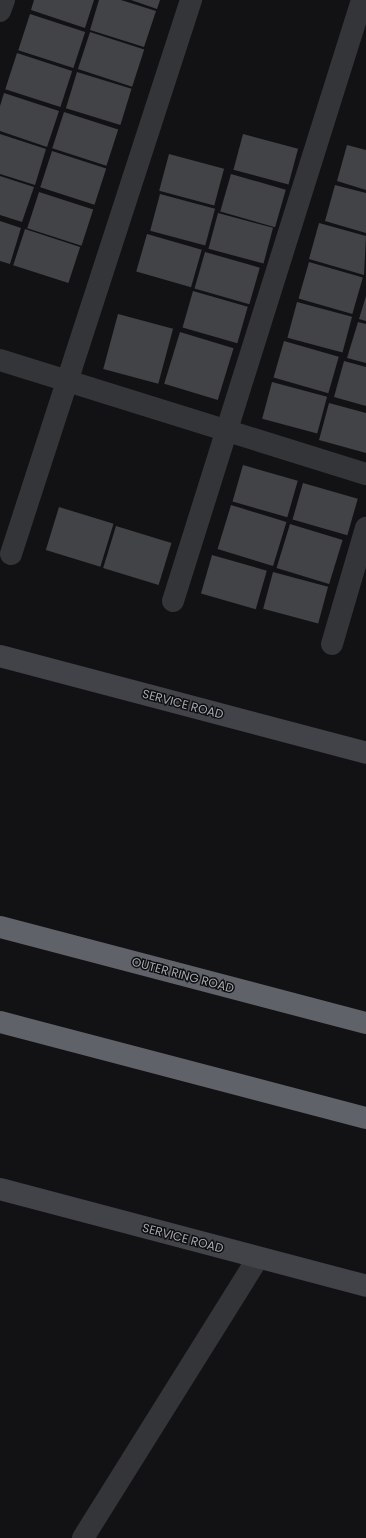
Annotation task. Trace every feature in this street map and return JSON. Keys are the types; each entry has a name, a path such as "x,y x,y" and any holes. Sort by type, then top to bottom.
{"highway":[{"name":"OUTER RING ROAD","path":"0,927 366,1023"},
{"path":"0,1022 366,1118"}],"main road":[{"name":"SERVICE ROAD","path":"0,656 366,753"},
{"name":"SERVICE ROAD","path":"0,1189 366,1286"}],"street":[{"path":"0,11 4,0"},
{"path":"11,554 66,380 191,0"},
{"path":"173,601 362,0"},
{"path":"0,360 366,474"},
{"path":"332,644 366,528"},
{"path":"83,1538 258,1258"}],"building":[{"path":"34,0 94,0 85,28 31,10"},
{"path":"99,0 121,0 156,11 144,47 90,30"},
{"path":"131,0 160,0 157,9"},
{"path":"30,14 85,32 73,68 18,50"},
{"path":"90,32 144,50 132,87 78,69"},
{"path":"17,53 72,71 60,107 5,89"},
{"path":"77,72 132,89 120,125 66,108"},
{"path":"4,93 59,111 47,147 0,131 0,106"},
{"path":"64,112 118,130 106,166 52,148"},
{"path":"0,134 46,149 35,185 0,174"},
{"path":"243,134 298,149 288,184 233,170"},
{"path":"347,145 366,150 366,190 337,181"},
{"path":"52,151 106,169 94,205 40,187"},
{"path":"169,154 224,169 214,205 159,191"},
{"path":"231,174 286,190 275,227 220,211"},
{"path":"0,176 34,187 22,222 0,215"},
{"path":"335,185 366,193 366,233 325,221"},
{"path":"39,192 93,210 81,246 27,228"},
{"path":"160,194 215,209 205,245 150,231"},
{"path":"218,213 273,228 263,263 208,249"},
{"path":"0,221 21,228 10,264 0,261"},
{"path":"319,223 366,236 364,275 309,259"},
{"path":"25,229 80,247 68,283 13,265"},
{"path":"147,234 202,250 191,287 136,271"},
{"path":"205,252 260,268 249,304 195,289"},
{"path":"309,262 363,277 352,314 299,299"},
{"path":"193,291 248,307 237,343 183,328"},
{"path":"366,296 366,321 359,319"},
{"path":"297,302 352,317 342,352 287,338"},
{"path":"118,314 173,329 158,384 103,369"},
{"path":"358,322 366,324 366,363 347,358"},
{"path":"180,332 234,348 218,400 164,384"},
{"path":"284,341 339,357 328,393 274,378"},
{"path":"344,361 366,367 366,406 334,397"},
{"path":"272,382 327,397 317,433 262,419"},
{"path":"329,403 366,413 366,453 319,440"},
{"path":"243,465 298,481 287,517 233,502"},
{"path":"303,483 358,499 347,535 293,520"},
{"path":"231,505 286,522 273,566 218,549"},
{"path":"59,507 114,524 100,567 46,550"},
{"path":"290,524 343,540 329,584 277,568"},
{"path":"116,526 171,543 159,585 103,568"},
{"path":"212,555 267,571 256,609 201,593"},
{"path":"273,572 328,587 318,623 263,609"}]}
